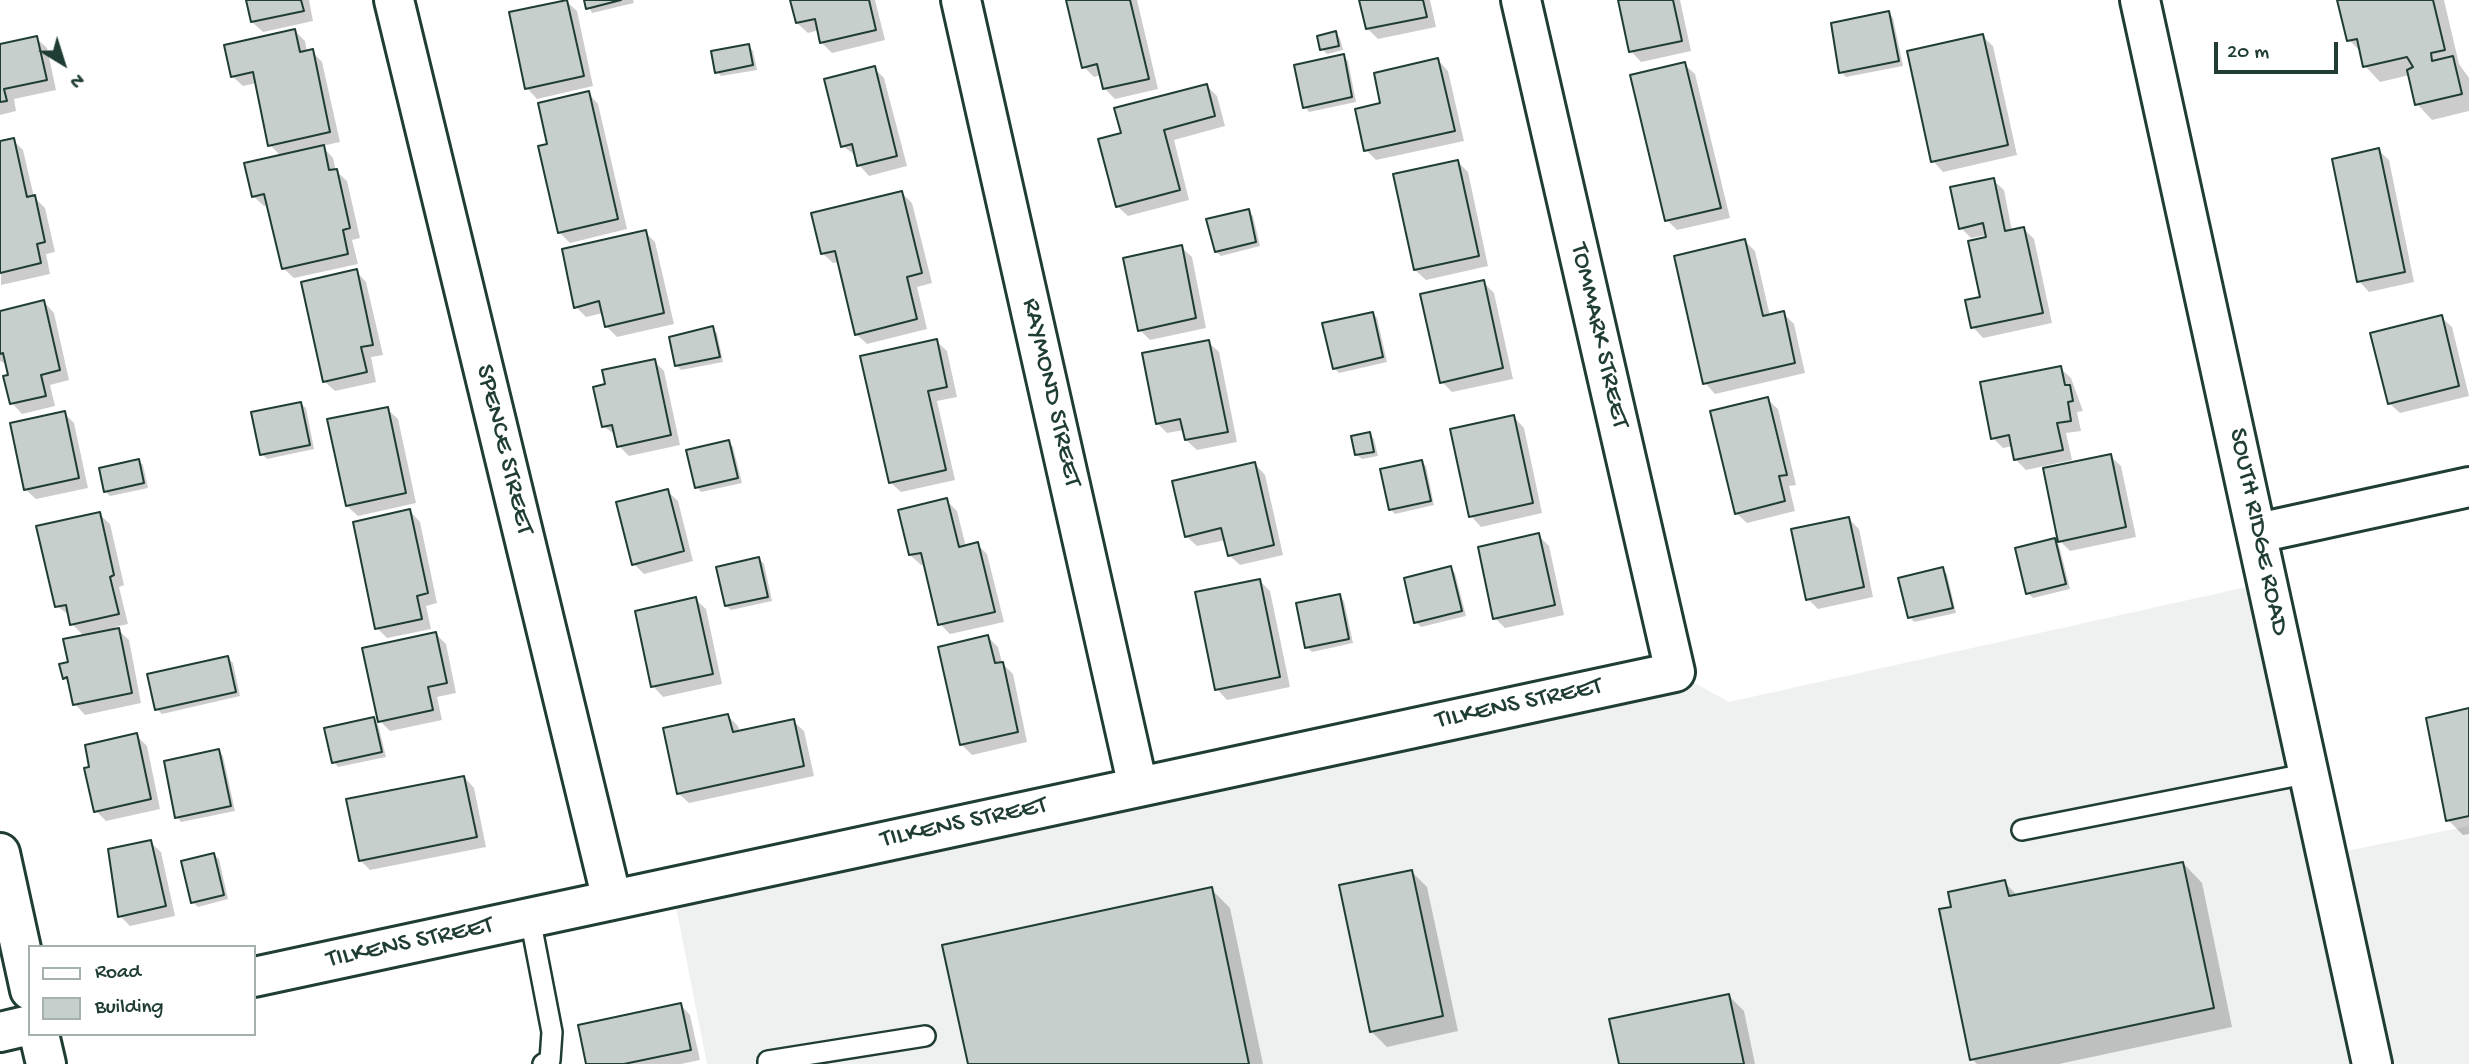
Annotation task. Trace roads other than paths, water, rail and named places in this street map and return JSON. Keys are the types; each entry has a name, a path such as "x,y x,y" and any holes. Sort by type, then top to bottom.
{"street":[{"name":"SPENCE STREET","path":"394,0 612,900"},
{"name":"RAYMOND STREET","path":"961,0 1138,787"},
{"name":"TOMMARK STREET","path":"1521,0 1675,672"},
{"name":"SOUTH RIDGE ROAD","path":"2140,0 2372,1064"},
{"path":"2258,533 2469,487"},
{"name":"TILKENS STREET","path":"256,977 1675,672"},
{"path":"0,853 28,981"},
{"path":"0,1032 28,1025"},
{"path":"39,1036 46,1064"}],"lane":[{"path":"2022,830 2310,773"},
{"path":"530,918 552,1032 550,1060 544,1064"},
{"path":"768,1064 768,1061 925,1036"}]}
